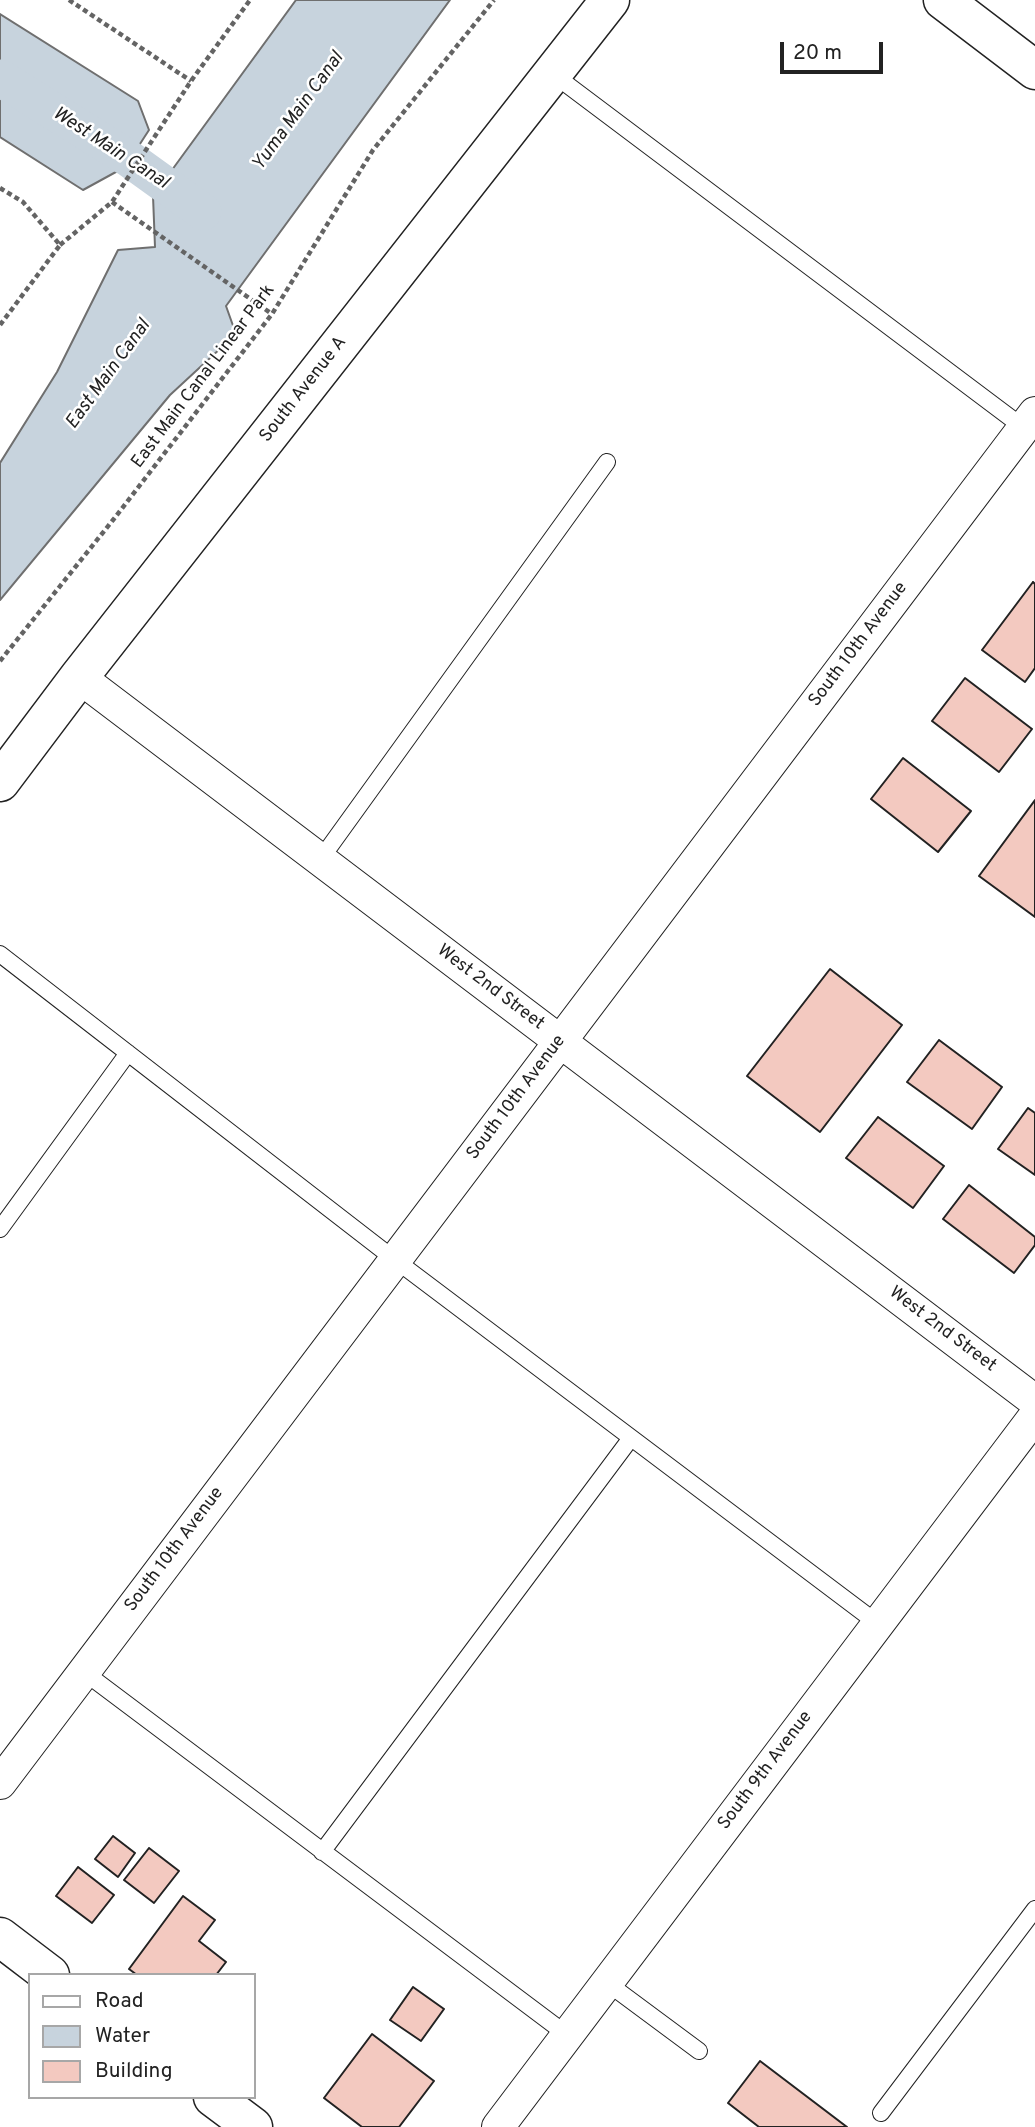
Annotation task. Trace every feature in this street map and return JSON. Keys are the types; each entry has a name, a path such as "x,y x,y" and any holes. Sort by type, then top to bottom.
{"main road":[{"name":"South Avenue A","path":"0,782 79,677 610,0"},
{"path":"943,0 1035,70"},
{"path":"0,1937 47,1973"},
{"path":"216,2099 253,2127"}],"street":[{"name":"South 10th Avenue","path":"0,1783 1029,421"},
{"name":"West 2nd Street","path":"79,677 1035,1401"},
{"name":"South 9th Avenue","path":"498,2127 1035,1416"}],"lane":[{"path":"553,74 1029,421"},
{"path":"320,860 607,462"},
{"path":"0,954 394,1259 877,1623"},
{"path":"0,1229 128,1053"},
{"path":"322,1852 631,1438"},
{"path":"84,1672 566,2034"},
{"path":"881,2113 1035,1909"},
{"path":"606,1982 699,2051"}],"path":[{"path":"69,0 191,80"},
{"path":"0,325 60,245 112,202 191,80 250,0"},
{"name":"East Main Canal Linear Park","path":"0,661 272,314 373,150 494,0"},
{"path":"0,188 23,202 60,245"},
{"path":"112,202 272,314"}],"water":[{"path":"296,0 450,0 226,306 236,334 170,395 0,600 0,463 57,372 118,250 155,247 153,196"},
{"path":"0,14 138,101 149,130 125,167 83,190 0,137"}],"building":[{"path":"1033,582 1035,668 1025,682 982,650"},
{"path":"965,678 1032,729 999,772 932,721"},
{"path":"903,758 971,811 938,852 871,799"},
{"path":"1035,800 1035,917 979,876"},
{"path":"830,969 902,1025 820,1132 747,1076"},
{"path":"939,1040 1002,1087 972,1129 907,1082"},
{"path":"1028,1108 1035,1113 1035,1175 998,1149"},
{"path":"878,1117 944,1166 913,1208 846,1158"},
{"path":"969,1185 1035,1237 1035,1245 1014,1273 943,1219"},
{"path":"113,1836 135,1853 118,1877 95,1859"},
{"path":"149,1848 179,1871 154,1903 124,1880"},
{"path":"78,1867 114,1895 92,1923 56,1896"},
{"path":"183,1896 215,1920 199,1941 226,1962 218,1973 134,1973 129,1969"},
{"path":"413,1987 444,2009 421,2041 390,2020"},
{"path":"372,2034 434,2081 399,2127 362,2127 324,2098"},
{"path":"760,2061 847,2127 759,2127 728,2103"}],"waterway":[{"name":"West Main Canal","path":"0,78 128,158 203,212"}],"water label":[{"name":"Yuma Main Canal","path":"299,112"},
{"name":"East Main Canal","path":"109,375"}]}
